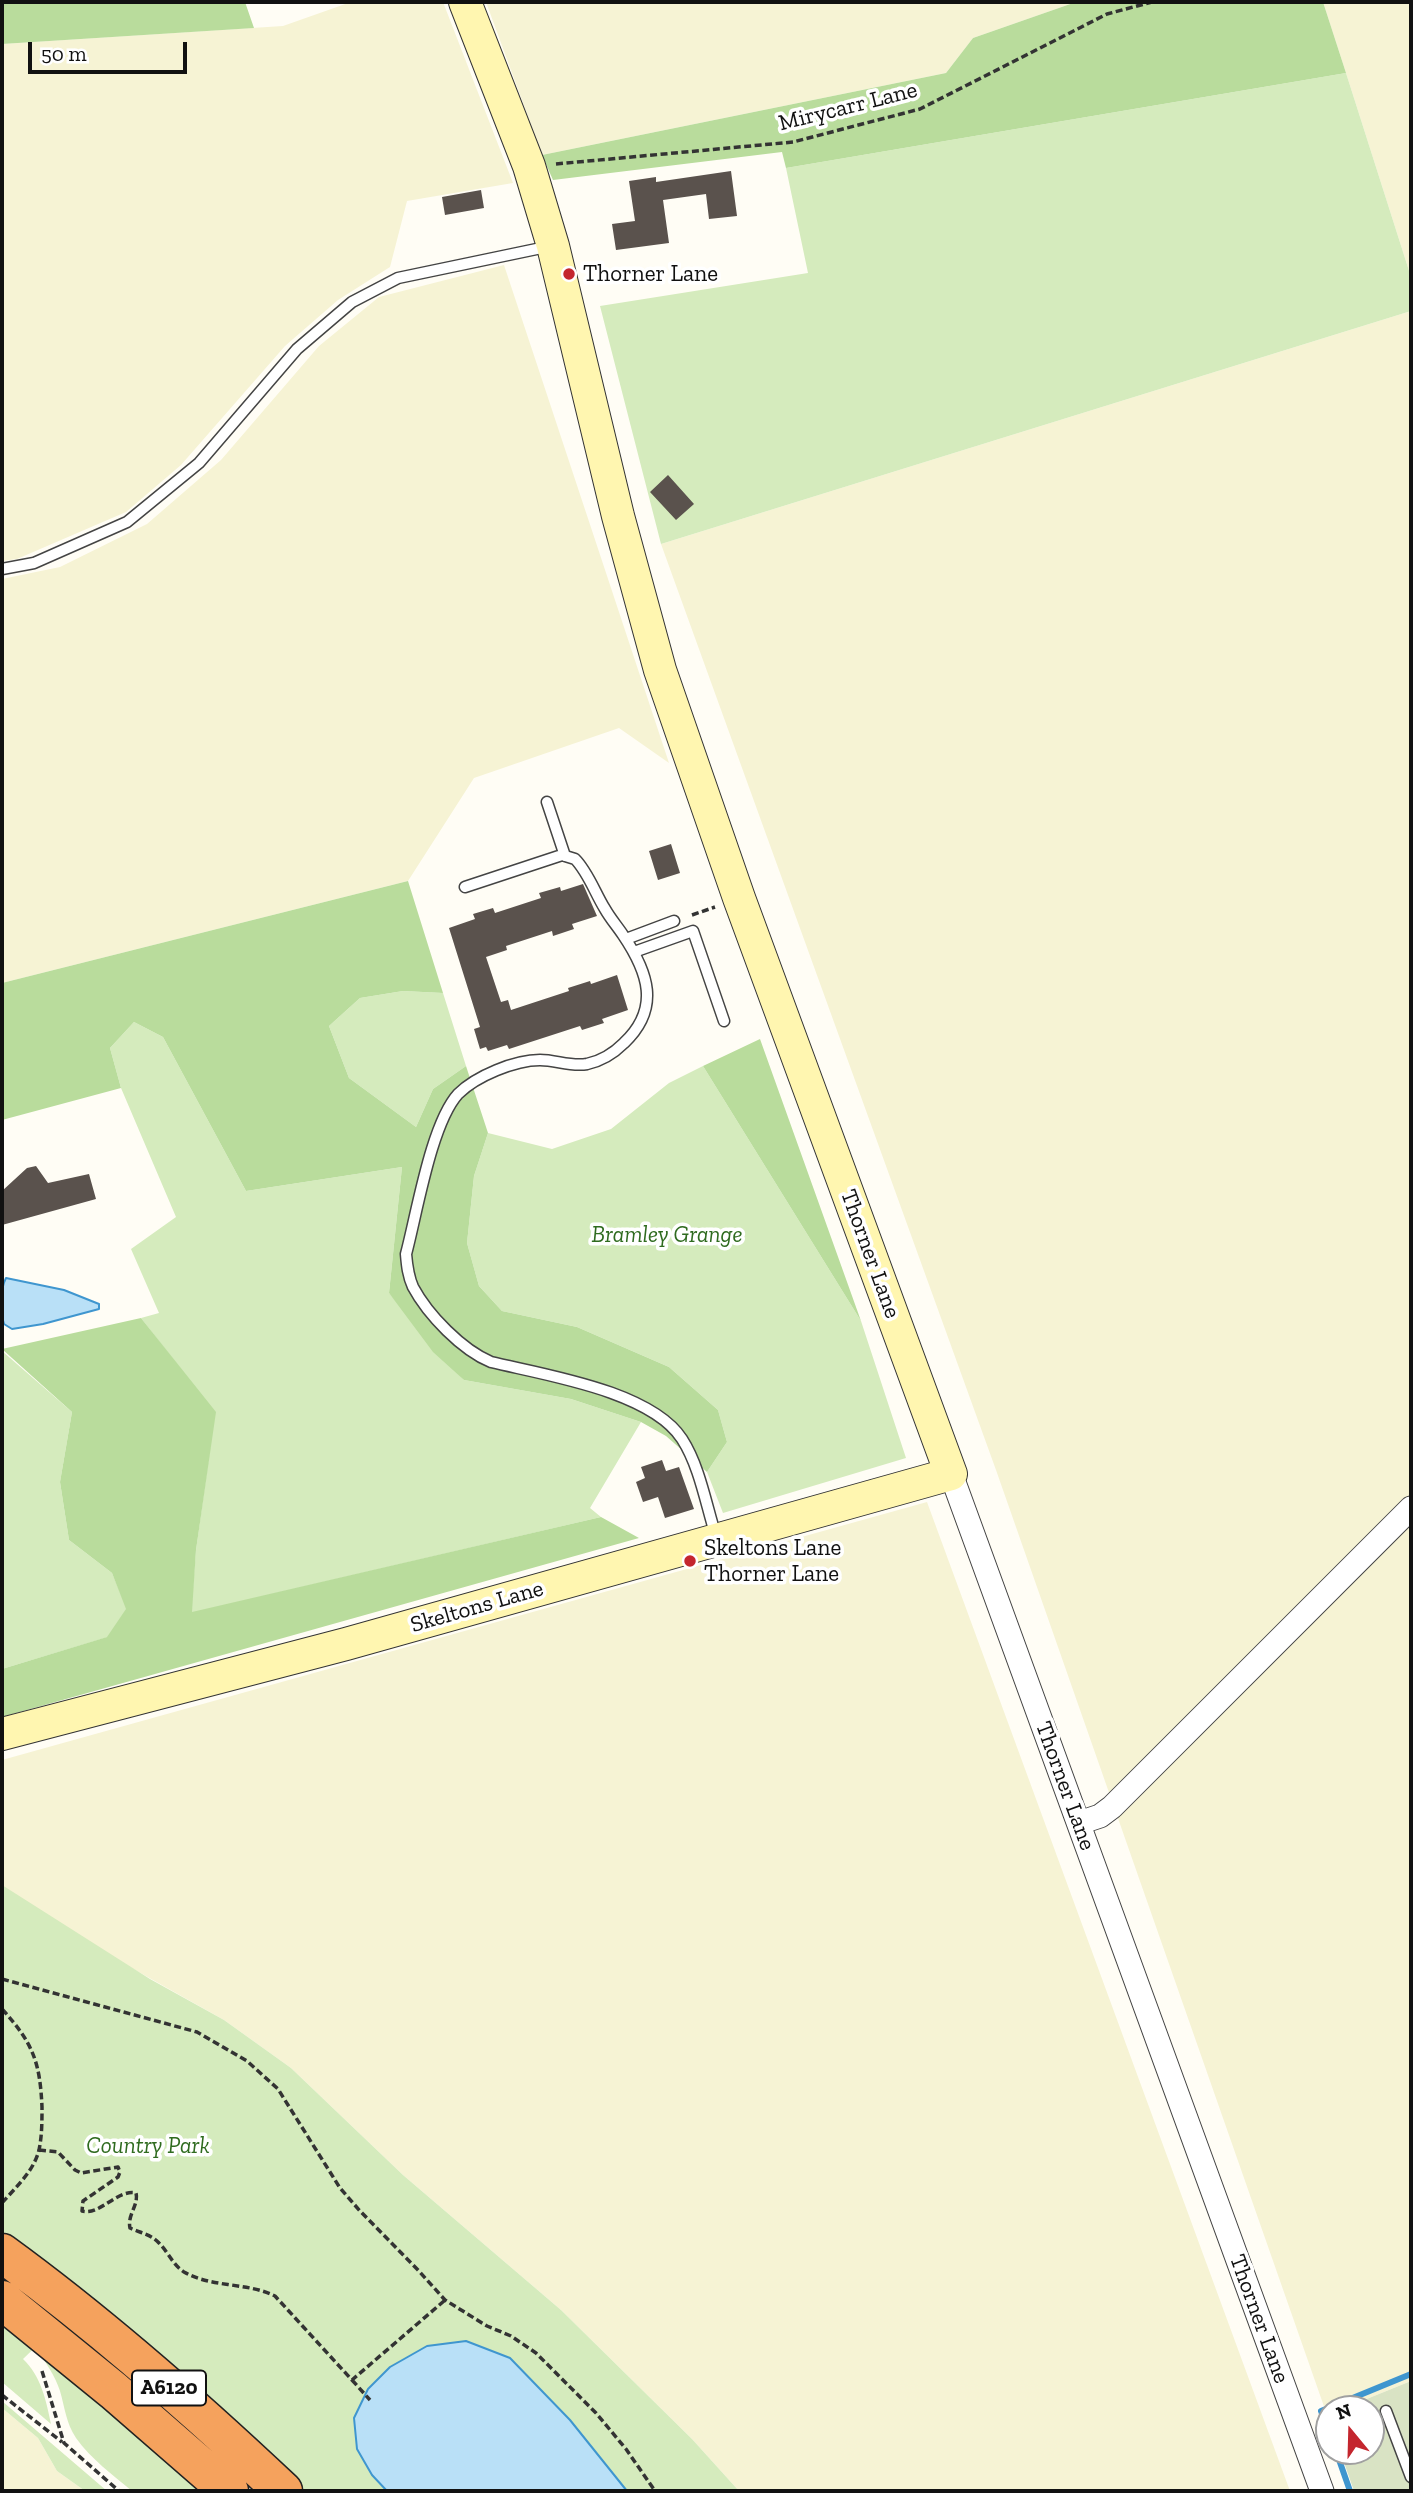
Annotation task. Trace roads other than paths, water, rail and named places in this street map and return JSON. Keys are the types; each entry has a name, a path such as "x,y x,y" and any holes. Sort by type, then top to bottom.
{"highway":[{"name":"A6120","path":"2,2253 141,2362 283,2491"},
{"name":"A6120","path":"15,2310 229,2491"}],"street":[{"name":"Thorner Lane","path":"465,2 529,166 553,246 618,516 656,656 739,898 1322,2491"},
{"name":"Skeltons Lane","path":"2,1734 346,1644 951,1474"},
{"path":"1079,1823 1100,1816 1112,1807 1411,1508"}],"lane":[{"path":"2,569 34,563 127,522 199,463 297,349 352,302 398,278 553,246"},
{"path":"547,802 565,856"},
{"path":"465,887 565,856 575,859 634,952 645,979 647,1009 639,1024 617,1050 602,1059 587,1064 571,1065 541,1060 513,1065 471,1083 449,1105 437,1134 406,1254 408,1272 414,1288 446,1329 465,1349 477,1357 603,1390 639,1405 671,1425 691,1454 717,1539"},
{"path":"625,939 674,921"},
{"path":"634,952 693,930 724,1021"},
{"path":"1386,2411 1411,2477"}],"water":[{"path":"6,1278 64,1290 99,1304 99,1309 12,1329 4,1324 2,1313 2,1294"},
{"path":"466,2341 510,2358 570,2420 627,2491 387,2491 372,2475 357,2449 354,2418 368,2389 390,2367 427,2346"}],"waterway":[{"path":"1360,2395 1411,2374"},
{"path":"1341,2465 1350,2491"}],"place":[{"name":"Thorner Lane","path":"569,274"},
{"name":"Skeltons Lane Thorner Lane","path":"690,1561"}],"park label":[{"name":"Bramley Grange","path":"667,1235"},
{"name":"Country Park","path":"148,2146"}]}
